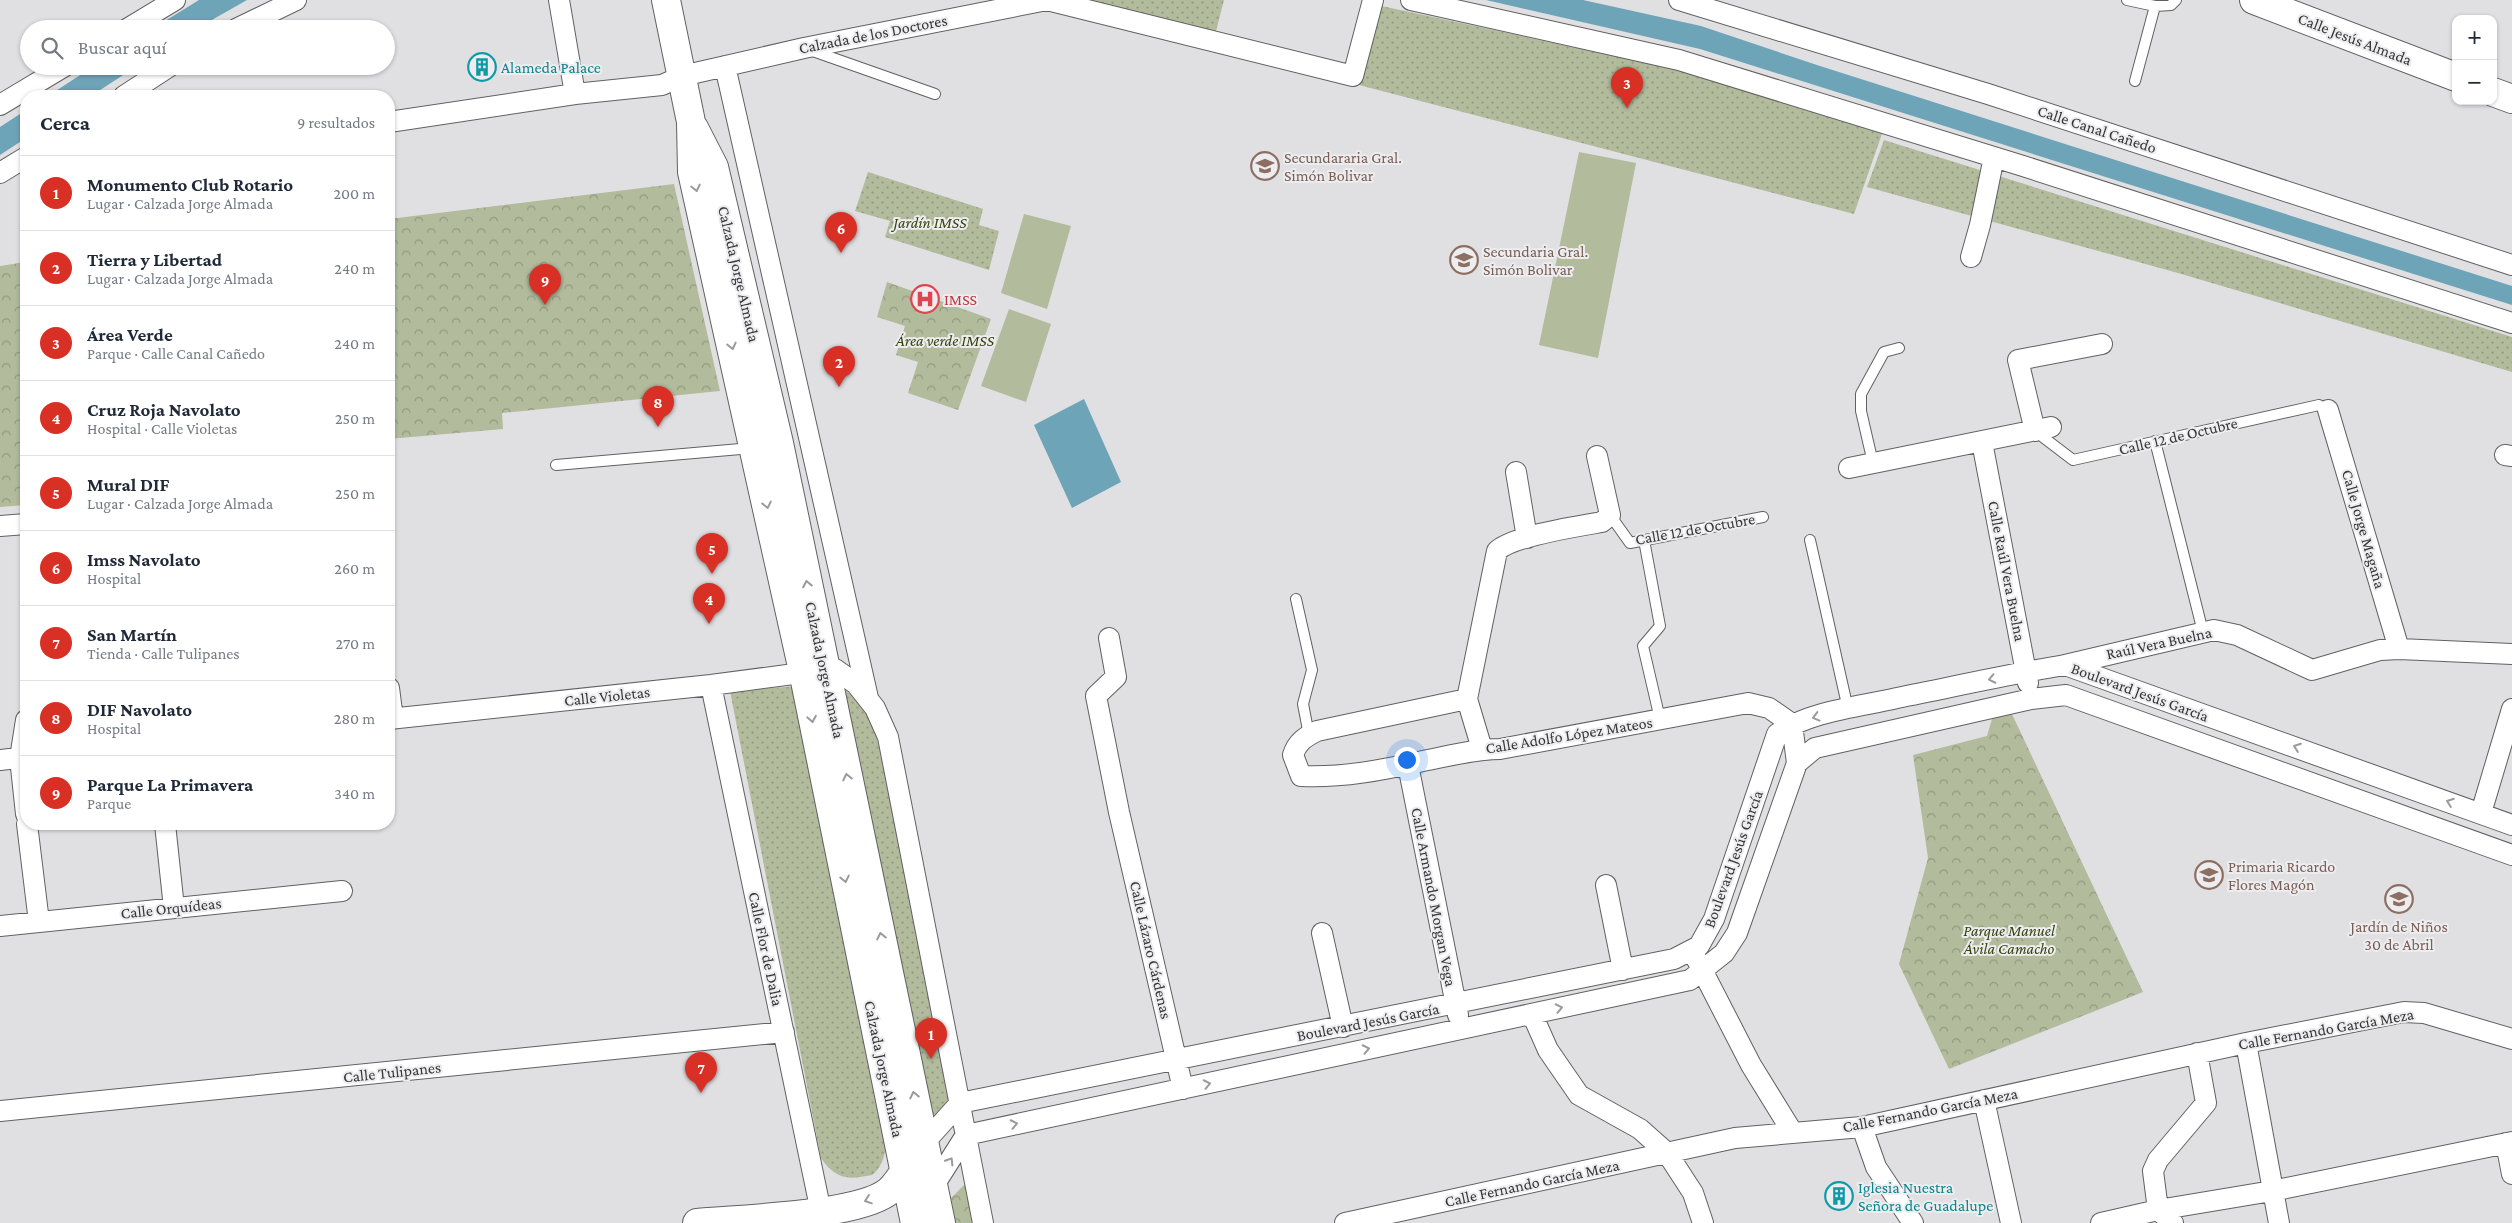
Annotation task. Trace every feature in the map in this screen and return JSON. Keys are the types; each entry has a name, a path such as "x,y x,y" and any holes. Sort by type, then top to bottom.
{"street":[{"path":"142,20 175,0"},
{"path":"255,20 296,0"},
{"path":"559,0 575,94"},
{"name":"Calzada Jorge Almada","path":"666,0 691,122 692,172 767,445 814,670 924,1143 940,1223"},
{"name":"Calzada de los Doctores","path":"395,121 575,94 662,85 682,76 804,48 1047,0 1353,76 1372,0"},
{"path":"1411,0 1679,60 1994,157 2512,323"},
{"name":"Calle Canal Cañedo","path":"1679,0 1988,94 2512,265"},
{"name":"Calle Jesús Almada","path":"2254,0 2452,75"},
{"path":"725,66 868,698"},
{"path":"25,90 50,75"},
{"path":"133,90 156,75"},
{"path":"0,105 20,93"},
{"path":"2497,93 2512,99"},
{"path":"1971,257 1980,225 1994,157"},
{"path":"0,174 20,161"},
{"path":"1849,468 2043,429 2018,360 2102,344"},
{"name":"Calle Jorge Magaña","path":"2328,410 2399,648"},
{"name":"Calle Raúl Vera Buelna","path":"1982,442 2031,699"},
{"path":"1482,749 1467,699 1498,552 1503,545 1602,522 1610,515 1598,456"},
{"path":"1516,472 1527,538"},
{"path":"0,526 20,524"},
{"name":"Raúl Vera Buelna","path":"2065,665 2214,630 2226,631 2312,670 2380,650 2399,648 2512,654"},
{"name":"Calle Lázaro Cárdenas","path":"1109,638 1116,677 1096,696 1119,812 1183,1089"},
{"name":"Boulevard Jesús García","path":"960,1103 1674,960 1692,952 1705,938 1714,919 1777,734 1792,724 1848,709 2026,671 2065,665 2512,825"},
{"path":"814,670 835,669 856,684 868,698 885,729 896,771 931,964 983,1223"},
{"name":"Calzada Jorge Almada","path":"814,670 905,1170 910,1221"},
{"name":"Calle Violetas","path":"395,719 711,685 814,670"},
{"name":"Calle Flor de Dalia","path":"711,685 821,1212"},
{"name":"Boulevard Jesús García","path":"966,1134 1690,980 1724,954 1737,933 1797,763 1815,748 2031,699 2066,695 2512,855"},
{"path":"1309,735 1317,731 1467,699"},
{"name":"Calle Adolfo López Mateos","path":"1309,735 1296,746 1293,756 1301,776 1325,778 1408,765 1482,749 1500,749 1748,703 1769,708 1792,724"},
{"path":"2481,813 2512,709"},
{"path":"1792,724 1797,763"},
{"path":"20,741 15,758 20,783"},
{"name":"Calle Armando Morgan Vega","path":"1408,765 1462,1029"},
{"path":"28,830 39,922"},
{"path":"166,830 174,908"},
{"path":"1606,885 1623,970"},
{"name":"Calle Orquídeas","path":"0,926 342,891"},
{"path":"1322,933 1343,1027"},
{"path":"1692,952 1704,971 1751,1065 1793,1133"},
{"name":"Calle Fernando García Meza","path":"1345,1223 1735,1138 1862,1127 2197,1053 2404,1012 2424,1013 2512,1039"},
{"path":"1532,1014 1548,1050 1579,1095 1640,1128 1667,1153 1693,1193 1705,1220"},
{"name":"Calle Tulipanes","path":"0,1111 784,1032"},
{"path":"2246,1043 2279,1223"},
{"path":"2165,1216 2153,1170 2158,1160 2206,1103 2197,1053"},
{"path":"1984,1100 2011,1223"},
{"path":"697,1223 821,1212 880,1196 889,1191 924,1143 960,1103"},
{"path":"1862,1127 1876,1167 1913,1223"},
{"path":"910,1221 966,1134"},
{"path":"2101,1223 2165,1216 2272,1191 2509,1143 2512,1174"}],"lane":[{"path":"2127,0 2156,6 2172,5 2176,0"},
{"path":"2135,81 2156,6"},
{"path":"804,48 935,94"},
{"path":"1873,463 1861,411 1861,394 1884,352 1899,348"},
{"name":"Calle 12 de Octubre","path":"2043,429 2073,460 2319,405 2325,406 2328,410"},
{"path":"2156,441 2203,632"},
{"path":"556,465 767,445"},
{"name":"Calle 12 de Octubre","path":"1610,515 1630,542 1762,517"},
{"path":"1644,540 1660,626 1642,646 1660,720"},
{"path":"1810,540 1848,709"},
{"path":"1296,599 1312,670 1303,704 1309,735"}],"green space":[{"path":"1083,0 1224,0 1216,31"},
{"path":"1377,5 1674,69 1883,131 1854,214 1359,85"},
{"path":"1884,140 2512,337 2512,372 2178,273 1867,187"},
{"path":"1579,152 1636,163 1598,358 1539,345"},
{"name":"Jardín IMSS","path":"868,172 983,209 979,225 999,231 989,270 885,237 890,221 855,211"},
{"path":"674,184 720,391 502,413 503,429 395,438 395,218"},
{"path":"1024,214 1071,226 1047,309 1001,293"},
{"path":"20,263 20,505 0,507 0,266"},
{"name":"Área verde IMSS","path":"887,282 991,319 958,410 908,393 918,362 896,355 905,326 877,317"},
{"path":"1009,309 1051,324 1026,402 981,386"},
{"path":"798,686 886,1148 878,1170 872,1175 854,1178 842,1176 833,1171 821,1158 730,691"},
{"path":"842,689 860,703 877,737 948,1081 950,1106 937,1120 928,1112"},
{"name":"Parque Manuel Ávila Camacho","path":"2011,712 2143,992 1949,1069 1899,964 1928,858 1913,755 1987,736 1992,719"},
{"path":"964,1185 967,1186 976,1223 956,1223 951,1198"}],"water":[{"path":"199,0 247,0 212,20 167,20"},
{"path":"1486,0 1583,0 1701,26 1820,66 2512,286 2512,305 1700,49"},
{"path":"80,75 123,75 100,90 57,90"},
{"path":"20,114 20,142 0,155 0,127"},
{"path":"1084,399 1121,482 1072,508 1034,425"}],"place":[{"name":"Alameda Palace","path":"482,67"},
{"name":"Área Verde","path":"1627,108"},
{"name":"Secundararia Gral. Simón Bolivar","path":"1265,166"},
{"name":"Imss Navolato","path":"841,253"},
{"name":"Secundaria Gral. Simón Bolivar","path":"1464,260"},
{"name":"IMSS","path":"925,299"},
{"name":"Parque La Primavera","path":"545,305"},
{"name":"Tierra y Libertad","path":"839,387"},
{"name":"DIF Navolato","path":"658,427"},
{"name":"Mural DIF","path":"712,574"},
{"name":"Cruz Roja Navolato","path":"709,624"},
{"name":"Primaria Ricardo Flores Magón","path":"2209,875"},
{"name":"Jardín de Niños 30 de Abril","path":"2399,899"},
{"name":"Monumento Club Rotario","path":"931,1059"},
{"name":"San Martín","path":"701,1093"},
{"name":"Iglesia Nuestra Señora de Guadalupe","path":"1839,1196"}]}
